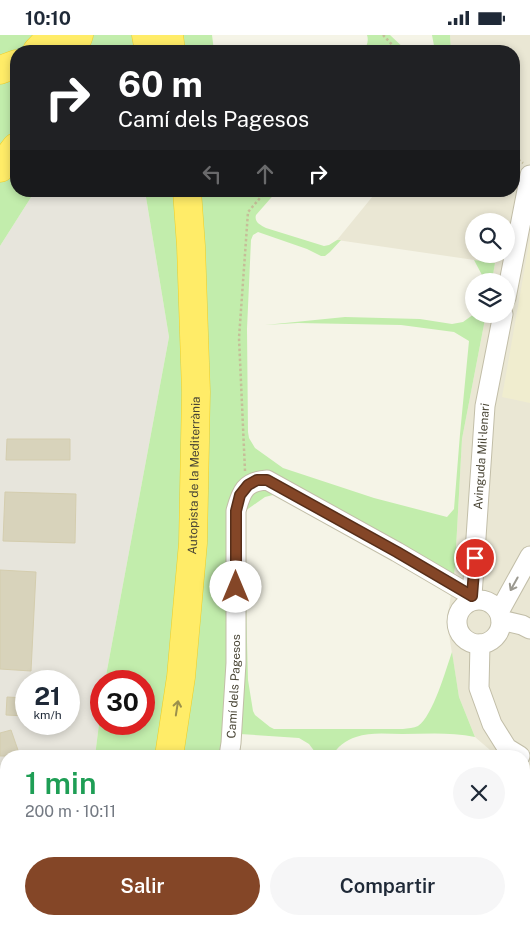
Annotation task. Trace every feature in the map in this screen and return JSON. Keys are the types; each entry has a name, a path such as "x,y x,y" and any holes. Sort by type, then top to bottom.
{"highway":[{"path":"43,45 52,35"},
{"path":"0,168 10,155"},
{"path":"175,197 179,227 182,283 185,414 193,543"},
{"name":"Autopista de la Mediterrània","path":"170,750 181,677 193,543 196,392 187,197"}],"street":[{"path":"511,273 530,175"},
{"name":"Avinguda Mil·lenari","path":"474,598 485,406 501,323"},
{"path":"248,485 257,480 267,480 397,552 474,598 488,602 494,606 500,616 530,629"},
{"name":"Camí dels Pagesos","path":"230,750 236,663 236,511 240,495 248,485"},
{"path":"474,598 462,608 457,622 463,637 480,644 487,642 497,634 500,627 500,616 530,556"},
{"path":"480,644 479,688 492,724 507,748 510,750"}],"path":[{"path":"383,35 391,45"},
{"path":"248,485 244,468 239,338 248,212 261,197"}],"shaded area":[{"path":"450,35 530,35 530,750 490,750 475,737 459,697 447,622 455,567 462,439 484,323 515,323 515,273 493,273 495,263 515,263 515,213 465,213 465,259 337,240 372,197 520,197 520,45 451,45"},
{"path":"31,197 146,197 169,337 107,670 90,670 90,735 98,735 96,750 0,750 0,246"},
{"path":"530,238 530,403 502,397"}],"green space":[{"path":"0,35 212,35 213,45 10,45 10,197 31,197 0,246"},
{"path":"367,35 390,35 401,45 366,45"},
{"path":"432,35 450,35 451,45 434,45"},
{"path":"146,197 272,197 256,215 256,220 266,228 324,246 341,240 325,256 321,256 307,249 258,232 253,235 251,240 247,329 248,432 255,448 283,468 374,498 447,517 454,509 469,341 454,332 401,325 298,323 265,325 345,317 420,319 452,324 465,321 465,323 484,323 462,439 455,567 451,596 444,588 277,494 265,497 245,511 244,528 248,680 255,715 274,729 403,729 416,727 424,721 434,703 452,652 459,697 475,737 457,734 367,734 345,742 336,750 314,750 309,744 299,738 240,734 237,750 96,750 98,735 155,735 155,670 107,670 169,337"},
{"path":"476,263 495,263 493,273 481,273"}],"building":[{"path":"7,439 70,439 70,460 6,460"},
{"path":"5,492 76,494 75,543 3,541"},
{"path":"0,570 36,572 31,670 0,669"},
{"path":"7,697 15,697 15,715 6,715"},
{"path":"11,730 18,750 0,750 0,733"}],"route":[{"path":"236,587 236,511 240,495 248,485 257,480 267,480 472,596 475,558"}]}
